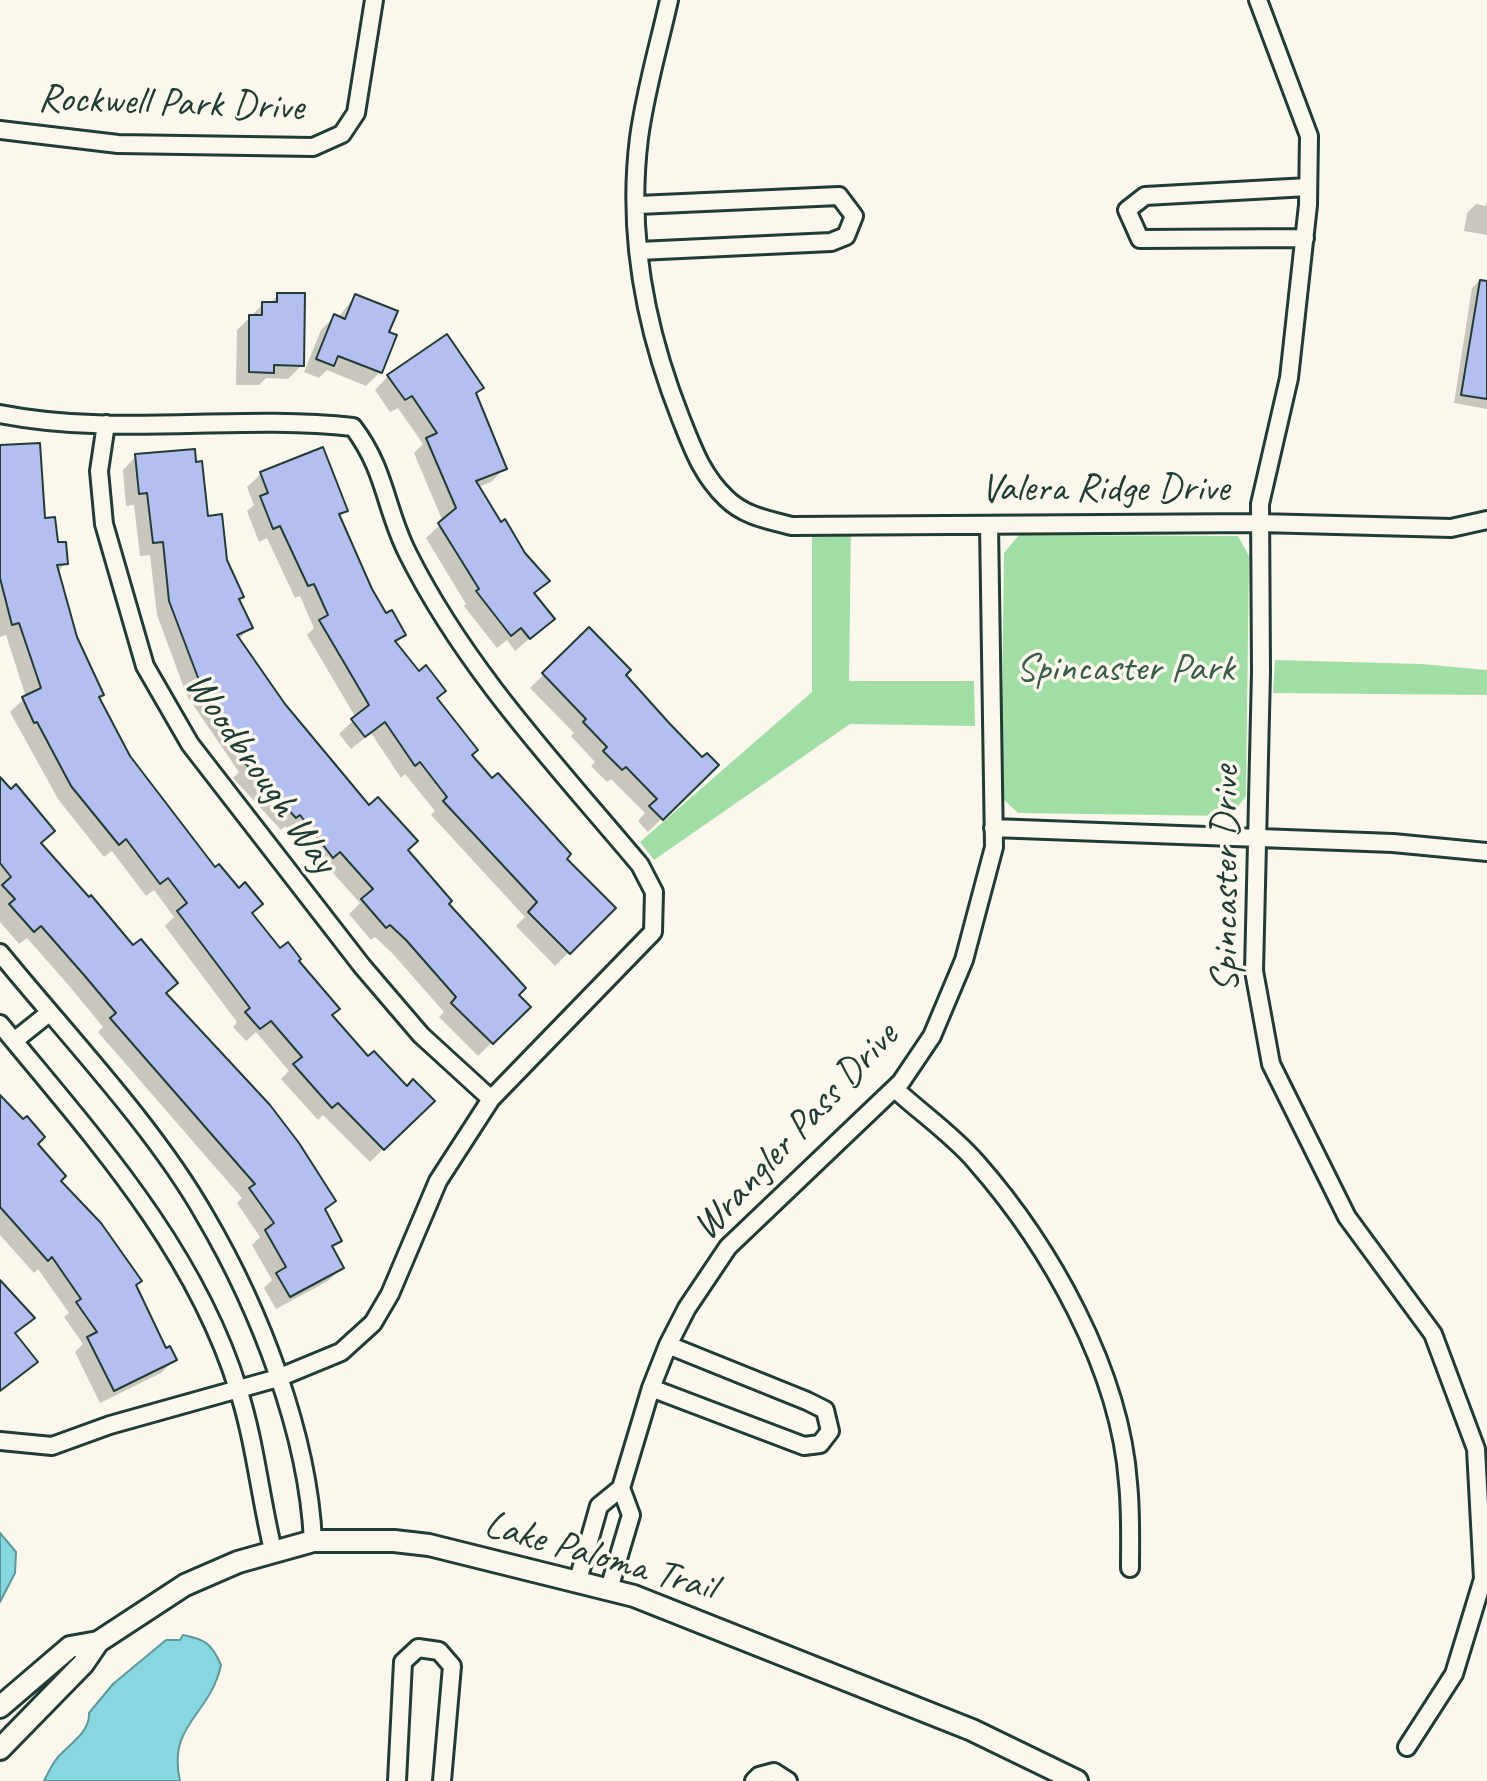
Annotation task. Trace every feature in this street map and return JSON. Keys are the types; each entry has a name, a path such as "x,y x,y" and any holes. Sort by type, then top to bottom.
{"street":[{"name":"Rockwell Park Drive","path":"0,130 118,144 313,147 342,134 356,113 374,0"},
{"path":"638,205 839,196 854,216 846,236 831,242 639,251 638,205 639,139 669,0"},
{"name":"Spincaster Drive","path":"1258,0 1309,136 1305,238 1289,378 1260,504 1259,840 1254,971 1271,1064 1347,1217 1433,1334 1476,1449 1483,1579 1454,1674 1407,1747"},
{"path":"1305,238 1140,239 1127,210 1145,196 1308,187"},
{"name":"Valera Ridge Drive","path":"639,251 645,307 667,384 702,470 728,500 757,518 792,526 1260,523 1451,528 1487,520"},
{"path":"0,414 106,424 304,422 353,427 372,452 407,553 482,675 640,865 654,892 653,932 491,1099 438,1181 390,1294 373,1323 341,1352 278,1378 110,1425 52,1446 0,1441"},
{"name":"Woodbrough Way","path":"106,424 99,471 104,524 145,666 208,773 362,966 421,1035 491,1099"},
{"name":"Wrangler Pass Drive","path":"578,1580 599,1506 621,1488 651,1388 668,1345 728,1247 895,1089 932,1036 964,960 994,847 989,525"},
{"path":"993,828 1393,843 1487,852"},
{"path":"0,953 151,1138 205,1214 243,1290 278,1378 293,1427 312,1519 313,1541"},
{"path":"14,1041 49,1013"},
{"path":"0,1024 115,1165 166,1234 205,1307 239,1390 273,1550"},
{"path":"895,1089 975,1161 1033,1236 1079,1311 1118,1423 1128,1481 1130,1568"},
{"path":"651,1388 804,1446 820,1444 830,1431 825,1410 668,1345"},
{"name":"Wrangler Pass Drive","path":"609,1589 631,1515 621,1488"},
{"name":"Lake Paloma Trail","path":"0,1749 83,1664 98,1642 185,1585 273,1550 313,1541 394,1541 429,1545 609,1589 766,1646 958,1724 1077,1781"},
{"name":"Lake Paloma Trail","path":"0,1707 70,1647 98,1642"},
{"path":"397,1781 403,1662 418,1648 439,1651 452,1666 442,1781"},
{"path":"754,1781 759,1776 774,1772 788,1781"}],"green space":[{"path":"851,530 849,681 974,681 975,726 850,724 654,860 640,842 812,692 812,531"},
{"name":"Spincaster Park","path":"1019,535 1238,536 1249,556 1246,796 1231,816 1018,813 1001,797 1004,553"},
{"path":"1275,660 1421,664 1487,670 1487,695 1273,693"}],"water":[{"path":"0,1533 16,1552 15,1573 0,1602"},
{"path":"183,1635 207,1644 221,1665 216,1682 179,1746 180,1781 44,1781 56,1760 83,1732 89,1713 113,1684 166,1640 180,1640"}],"building":[{"path":"1480,280 1487,281 1487,399 1461,395"},
{"path":"277,293 305,293 304,366 274,365 274,373 249,372 249,315 262,315 262,302 277,302"},
{"path":"355,294 398,311 389,332 397,335 382,373 338,356 334,366 316,359 334,314 345,319"},
{"path":"447,334 484,388 476,393 507,469 476,481 501,522 505,519 525,553 550,581 534,593 555,619 530,639 521,628 511,636 476,591 479,589 438,523 456,508 426,438 437,433 412,396 405,400 387,375"},
{"path":"40,443 45,518 55,517 58,542 66,542 68,564 57,565 77,637 104,695 99,697 130,756 215,867 219,864 239,888 245,882 263,904 252,913 280,948 288,942 301,959 299,961 340,1009 332,1015 368,1056 374,1051 407,1086 413,1079 435,1101 384,1150 338,1103 332,1108 293,1064 302,1057 271,1021 260,1029 245,1012 250,1008 177,911 187,903 168,878 160,884 126,839 119,845 71,786 37,722 34,723 22,697 41,688 19,623 12,625 0,578 0,445"},
{"path":"323,447 348,511 339,514 372,589 386,613 392,610 406,635 395,641 419,671 426,665 446,691 437,698 478,750 472,755 492,778 498,773 571,854 567,859 616,908 570,954 528,912 537,902 443,801 447,797 420,762 415,766 385,722 365,737 351,719 369,705 319,620 328,615 314,584 308,586 280,526 273,529 260,496 268,493 260,472"},
{"path":"195,449 196,462 202,461 208,516 222,514 227,560 244,597 239,599 253,628 237,635 285,704 369,805 378,797 418,841 408,850 452,901 449,904 526,988 519,995 531,1007 493,1044 451,1003 456,997 406,940 390,925 386,928 361,899 373,889 340,852 333,858 300,815 296,818 245,763 252,757 200,683 169,601 163,542 153,543 147,493 139,494 135,454"},
{"path":"589,627 631,670 626,675 670,724 702,757 707,753 719,765 663,820 649,806 657,799 626,767 622,770 603,751 607,747 583,722 586,719 542,673"},
{"path":"0,777 11,789 16,784 55,831 41,843 133,945 141,939 178,983 166,993 270,1105 299,1143 336,1201 325,1209 342,1241 332,1246 344,1268 290,1297 276,1273 286,1267 265,1230 274,1223 249,1188 255,1184 110,1018 116,1013 41,926 34,932 9,904 15,899 2,885 11,877 0,863"},
{"path":"0,1095 23,1119 27,1116 45,1137 38,1144 66,1176 61,1181 101,1223 142,1281 136,1285 166,1348 170,1346 177,1360 114,1391 87,1337 97,1332 76,1302 81,1299 52,1257 48,1261 0,1207"},
{"path":"0,1280 35,1318 15,1333 38,1362 0,1391"}]}
